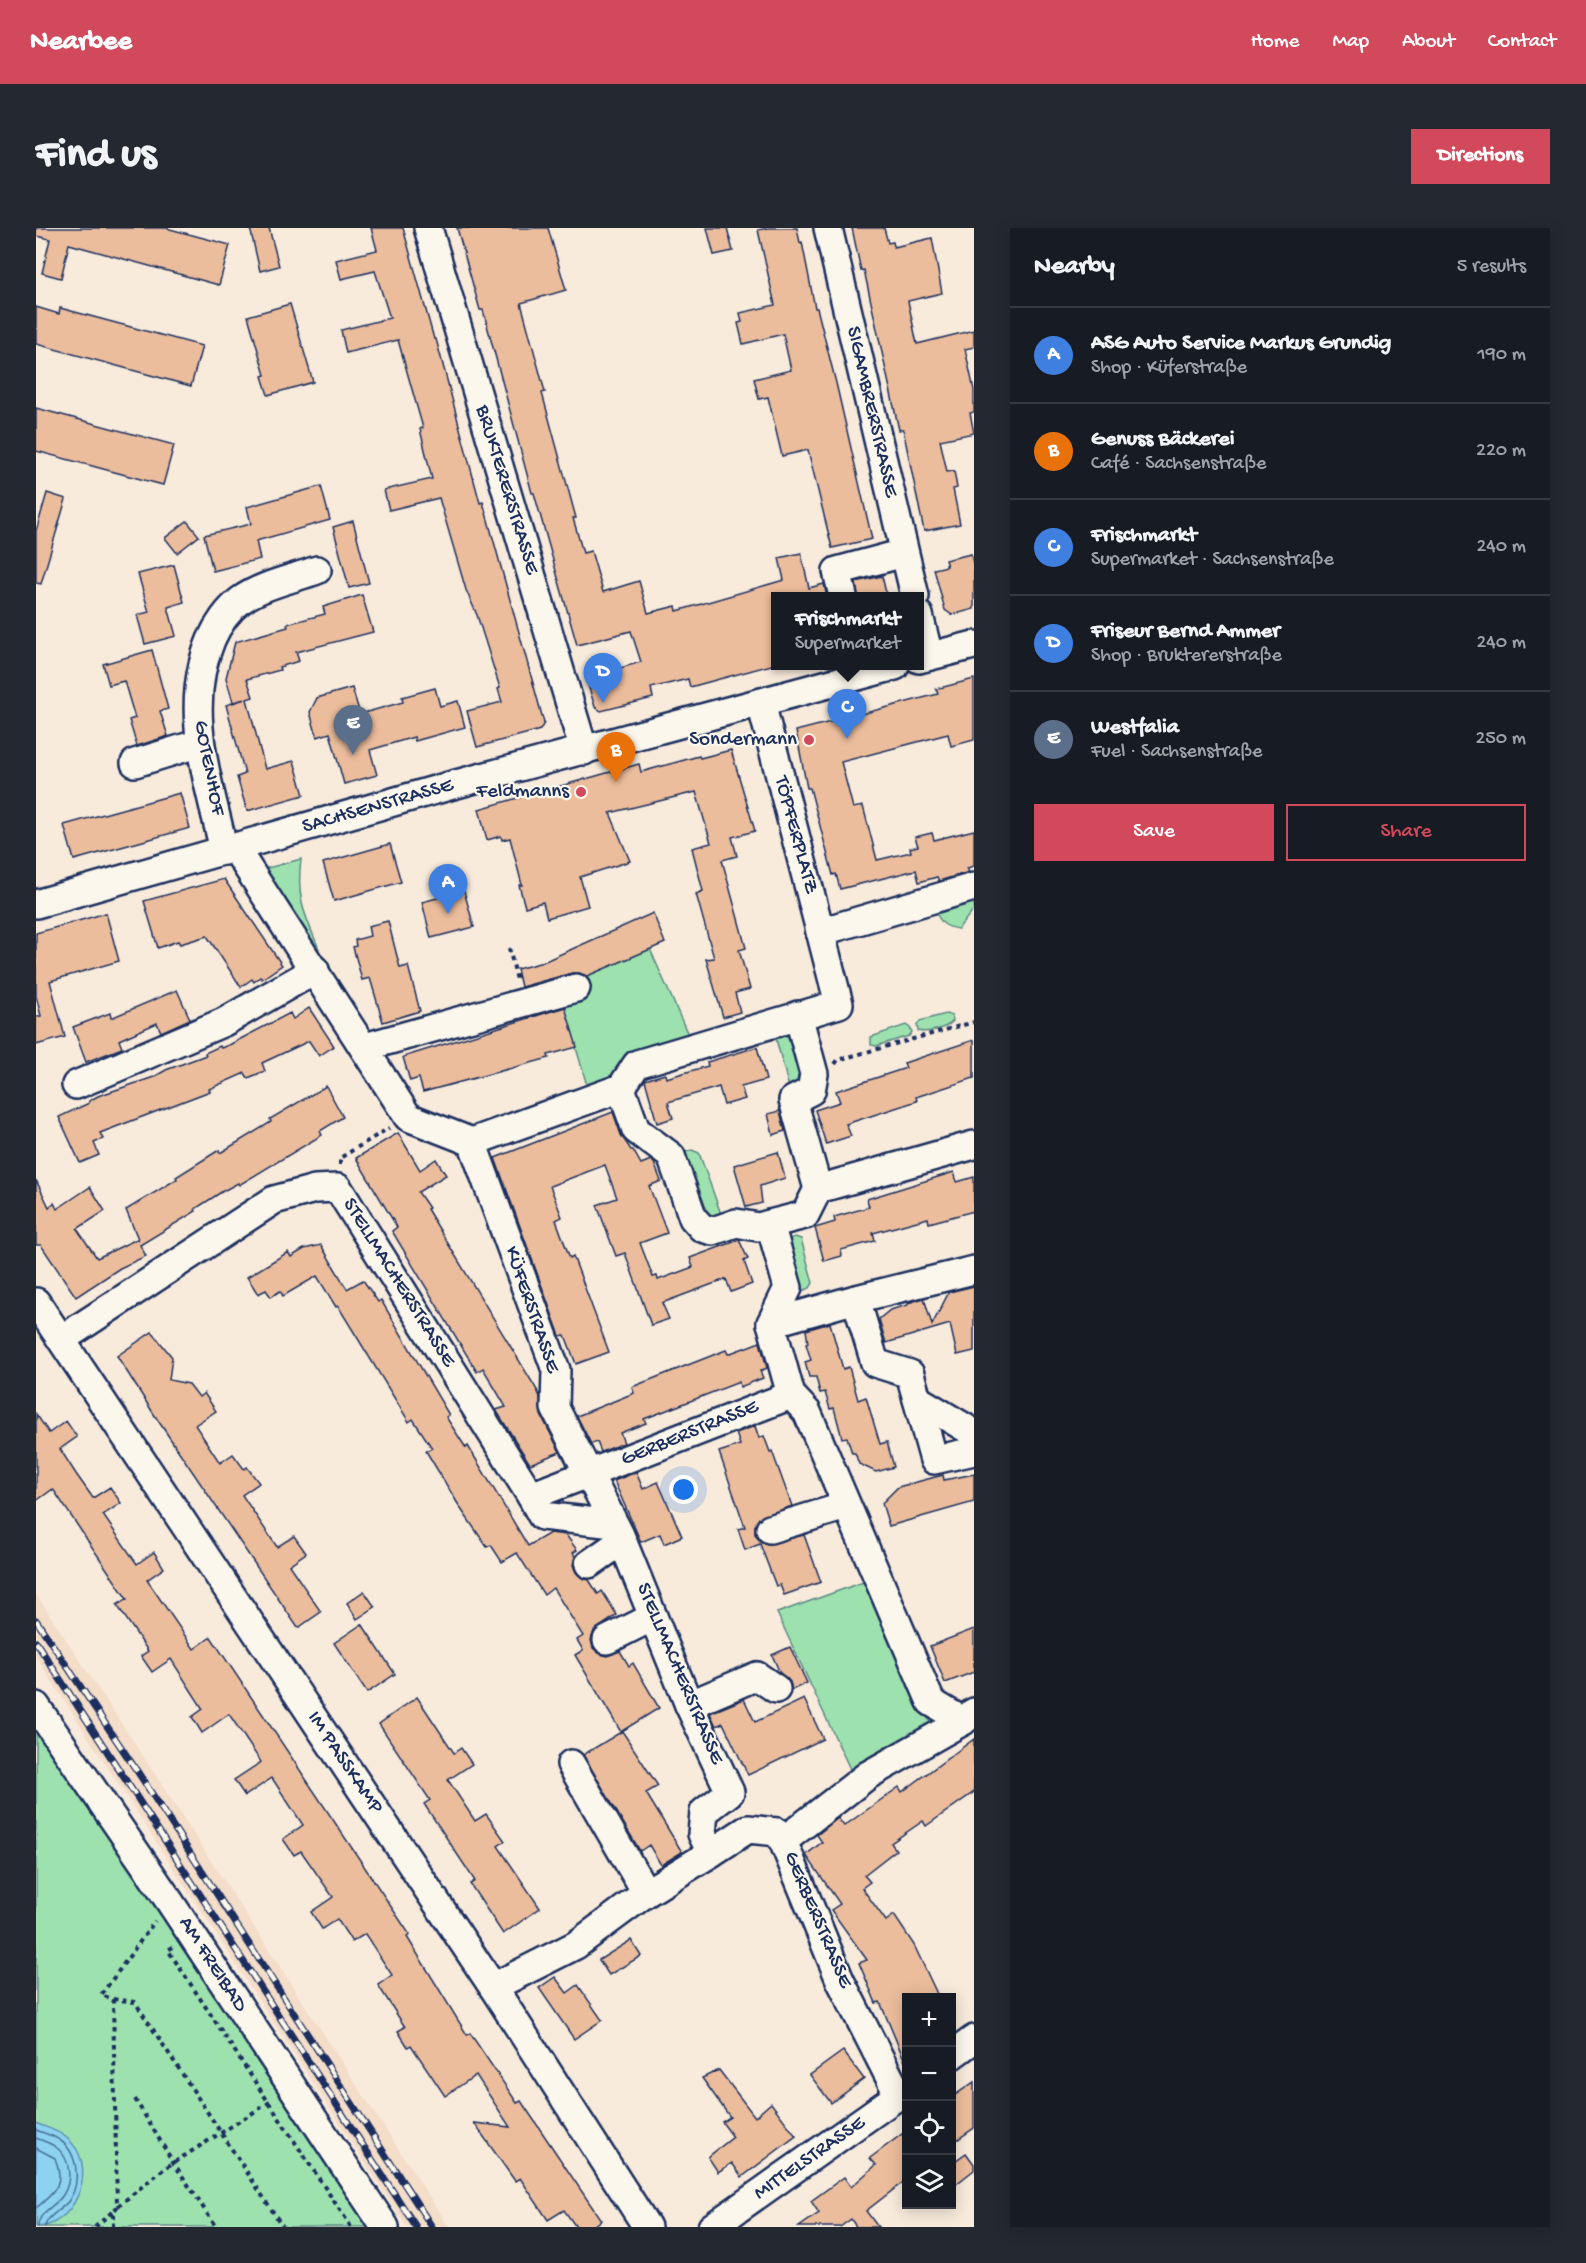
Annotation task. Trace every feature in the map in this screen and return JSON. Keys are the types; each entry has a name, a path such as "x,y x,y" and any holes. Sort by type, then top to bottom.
{"street":[{"name":"BRUKTERERSTRASSE","path":"428,228 584,751"},
{"name":"SIGAMBRERSTRASSE","path":"828,228 914,592"},
{"path":"842,592 837,571 904,553"},
{"name":"GOTENHOF","path":"230,850 200,743 197,705 202,661 220,622 238,602 253,592 317,570"},
{"path":"924,658 974,645"},
{"name":"SACHSENSTRASSE","path":"36,904 449,786 761,703 837,673 862,670"},
{"name":"TÖPFERPLATZ","path":"761,703 820,932 838,974 839,1004 798,1015"},
{"path":"135,763 200,743"},
{"path":"230,850 315,970 408,1117 472,1142 621,1088 637,1064 798,1015 814,1074 811,1091 793,1100 818,1189 805,1215 758,1227 736,1223 713,1231 702,1228 693,1218 671,1156 636,1130 621,1088"},
{"path":"820,932 868,923 974,887"},
{"path":"76,1085 224,1022 315,970"},
{"path":"365,1047 576,988"},
{"name":"KÜFERSTRASSE","path":"472,1142 556,1370 555,1408 589,1475"},
{"path":"818,1189 974,1145"},
{"name":"STELLMACHERSTRASSE","path":"62,1340 274,1200 315,1189 338,1188 542,1516 618,1532"},
{"path":"770,1224 788,1288 771,1323"},
{"path":"771,1323 974,1270"},
{"path":"856,1299 875,1363 910,1374 934,1460 974,1451"},
{"name":"IM PASSKAMP","path":"36,1302 493,1987 647,2227"},
{"name":"GERBERSTRASSE","path":"771,1323 791,1395 807,1412 931,1702 969,1716"},
{"name":"GERBERSTRASSE","path":"589,1475 791,1395"},
{"path":"917,1399 974,1433"},
{"path":"531,1496 589,1475"},
{"name":"STELLMACHERSTRASSE","path":"589,1475 618,1532 689,1705 748,1829"},
{"path":"770,1529 846,1506"},
{"path":"589,1564 618,1532"},
{"path":"607,1640 653,1617"},
{"path":"689,1705 757,1676 776,1689"},
{"name":"AM FREIBAD","path":"36,1706 163,1911 293,2087 385,2227"},
{"name":"GERBERSTRASSE","path":"902,2091 840,1980 783,1841 868,1775 969,1716"},
{"path":"571,1764 646,1893"},
{"name":"STELLMACHERSTRASSE","path":"711,1853 702,1834 704,1812 730,1792"},
{"path":"493,1987 576,1946 646,1893 748,1829 777,1832 783,1841"},
{"path":"956,2052 974,2039"},
{"name":"MITTELSTRASSE","path":"712,2227 902,2094"}],"path":[{"path":"509,948 522,1003"},
{"path":"811,1091 838,1060 974,1022"},
{"path":"338,1188 340,1158 408,1117"},
{"path":"161,1929 163,1911"},
{"path":"163,1911 101,1995 135,2002 283,2227"},
{"path":"167,1938 173,1947 168,1950 351,2227"},
{"path":"113,1999 117,2207"},
{"path":"95,2227 173,2162 293,2087"},
{"path":"135,2099 216,2227"},
{"path":"113,2212 113,2227"}],"shaded area":[{"path":"36,1594 449,2227 407,2227 292,2051 36,1657"}],"green space":[{"path":"301,859 302,905 319,949 310,952 264,869"},
{"path":"974,898 974,909 958,929 946,926 939,919 936,911"},
{"path":"650,949 689,1037 628,1054 609,1081 588,1089 561,996 566,985"},
{"path":"946,1014 952,1016 953,1021 946,1026 932,1031 918,1031 917,1025 920,1021"},
{"path":"906,1025 912,1032 909,1036 876,1046 871,1045 871,1037"},
{"path":"793,1029 805,1069 798,1093 791,1095 776,1039 779,1033"},
{"path":"692,1150 699,1153 721,1214 718,1219 709,1222 683,1153"},
{"path":"795,1237 801,1239 813,1283 805,1290 799,1287 786,1245 789,1239"},
{"path":"869,1580 932,1727 850,1769 777,1613"},
{"path":"36,1724 375,2227 36,2227"}],"water":[{"path":"36,2123 68,2139 79,2155 83,2168 78,2196 71,2208 49,2225 36,2227"}],"building":[{"path":"36,228 166,228 230,245 219,285 69,244 61,278 42,273 50,239 36,236"},
{"path":"250,228 269,228 279,266 260,271"},
{"path":"371,228 403,228 434,339 436,339 480,503 483,502 544,723 540,730 477,747 467,711 502,702 498,689 500,688 477,615 466,590 439,498 389,510 384,490 432,479 420,429 423,428 398,340 346,353 341,330 390,318 375,271 341,279 336,260 377,250"},
{"path":"457,228 548,228 566,290 521,303 545,392 542,393 576,518 573,518 583,553 591,551 603,592 639,581 648,613 676,606 677,611 784,580 779,558 801,553 809,588 824,584 826,592 771,592 771,665 690,687 688,679 651,688 653,698 601,711 595,707 586,678 641,662 631,631 577,645 534,493 532,493 483,310 480,310"},
{"path":"707,228 727,228 733,251 714,255"},
{"path":"797,228 800,243 802,242 815,308 817,308 836,383 872,539 832,548 808,450 782,456 768,397 759,399 754,379 791,370 783,334 743,344 738,323 742,322 740,313 775,305 758,230"},
{"path":"852,228 884,228 888,243 893,242 894,247 932,238 942,293 908,301 917,344 974,330 974,347 965,349 974,390 974,412 970,413 974,433 940,440 947,472 954,471 957,488 953,489 960,524 924,531 903,429 899,430 864,270 861,271"},
{"path":"290,304 313,382 268,395 262,376 265,375 248,316"},
{"path":"36,307 59,314 60,308 202,346 191,386 36,344"},
{"path":"36,408 174,445 163,485 36,451"},
{"path":"321,486 330,520 256,541 260,559 213,571 204,535 251,524 247,507"},
{"path":"47,493 66,499 41,584 36,583 36,531"},
{"path":"187,521 199,536 177,553 165,538"},
{"path":"353,521 369,583 349,588 333,527"},
{"path":"971,554 974,568 974,609 952,615 945,610 934,569 947,566 945,560"},
{"path":"174,565 184,602 168,607 176,636 145,644 137,615 149,612 138,574"},
{"path":"882,576 886,592 857,592 856,582"},
{"path":"362,595 373,632 296,652 299,661 279,667 280,670 247,679 253,697 247,699 265,769 294,761 304,795 247,811 237,777 245,774 226,705 245,699 233,702 226,678 235,642 325,614 323,607"},
{"path":"152,650 168,709 160,711 168,736 137,746 129,720 135,718 124,681 109,685 103,664"},
{"path":"974,679 974,740 951,746 948,734 841,762 853,808 863,806 877,860 911,852 910,848 918,846 915,837 932,833 934,840 974,830 974,866 967,868 969,872 939,881 937,877 919,882 916,870 840,889 836,874 833,875 810,788 807,788 796,731 938,694 936,689"},
{"path":"352,688 360,714 403,702 402,697 435,688 440,706 458,701 465,727 415,741 414,737 370,750 377,775 344,784 330,733 317,737 310,712 317,698"},
{"path":"731,750 755,831 732,837 737,856 722,860 746,948 739,950 750,989 735,993 740,1012 723,1017 706,959 714,958 696,894 703,891 692,848 711,843 696,792 610,813 630,861 580,877 588,906 547,918 543,902 525,907 510,838 502,840 501,836 487,840 479,809 639,764 641,772"},
{"path":"180,793 190,828 74,860 64,825"},
{"path":"390,844 401,882 334,901 323,863"},
{"path":"224,879 282,965 262,979 260,977 254,982 252,979 241,987 207,936 180,944 178,941 158,948 144,901"},
{"path":"464,891 474,927 431,938 422,902"},
{"path":"106,913 119,961 50,981 65,1037 36,1045 36,1017 41,1016 36,996 36,933"},
{"path":"653,913 665,943 587,976 572,973 521,987 517,969 543,962"},
{"path":"388,921 400,968 408,966 420,1011 383,1022 370,978 362,980 353,947 356,946 355,940 370,936 368,926"},
{"path":"177,990 190,1019 161,1032 157,1023 119,1040 122,1048 86,1062 73,1027 110,1013 111,1018"},
{"path":"565,1007 577,1047 548,1055 549,1058 423,1092 419,1078 410,1081 403,1057"},
{"path":"309,1008 334,1046 319,1056 309,1041 262,1063 265,1071 248,1078 245,1073 209,1089 210,1091 100,1133 103,1139 94,1143 99,1155 80,1163 59,1117 89,1103 98,1096 154,1077 206,1055 205,1053 220,1046 221,1048 231,1044 290,1013 293,1019"},
{"path":"974,1040 974,1078 916,1097 917,1101 846,1124 851,1136 826,1144 815,1110 840,1102 836,1091 906,1068 904,1063"},
{"path":"757,1047 766,1080 741,1087 745,1099 724,1105 719,1087 668,1102 673,1118 657,1123 645,1080 665,1074 666,1078 708,1066 707,1062"},
{"path":"326,1086 343,1117 320,1131 322,1135 239,1185 238,1183 223,1191 195,1209 196,1211 140,1245 146,1256 120,1268 76,1297 41,1245 36,1245 36,1180 49,1207 54,1203 57,1209 90,1187 105,1211 77,1229 97,1258 137,1239 139,1241 126,1210 219,1150 220,1153 271,1122 270,1119"},
{"path":"780,1111 785,1131 773,1135 768,1114"},
{"path":"613,1112 621,1135 631,1150 641,1164 651,1160 654,1163 661,1181 649,1186 667,1233 640,1243 653,1277 657,1276 658,1280 693,1267 690,1258 739,1240 748,1259 744,1261 752,1284 731,1292 726,1279 662,1303 669,1319 651,1325 625,1253 616,1256 597,1205 617,1198 605,1165 550,1186 562,1217 556,1220 570,1258 573,1256 609,1352 576,1364 565,1335 560,1336 495,1158"},
{"path":"398,1133 420,1170 436,1159 446,1175 418,1192 537,1390 540,1397 541,1415 560,1452 530,1464 496,1410 506,1407 483,1368 477,1372 392,1231 397,1227 356,1158"},
{"path":"778,1152 785,1178 760,1186 762,1203 746,1207 734,1165"},
{"path":"954,1172 957,1182 974,1177 974,1211 929,1223 928,1218 873,1233 875,1241 841,1250 842,1256 824,1261 815,1228 835,1222 834,1217 869,1207 867,1199"},
{"path":"321,1245 347,1289 363,1280 378,1302 381,1300 449,1415 446,1417 466,1448 468,1446 528,1546 550,1533 566,1535 577,1550 573,1553 575,1556 573,1565 576,1572 582,1578 589,1580 598,1594 602,1591 617,1615 594,1631 591,1640 593,1648 599,1653 607,1656 620,1651 629,1666 633,1663 659,1708 622,1731 658,1786 646,1793 682,1852 661,1865 649,1845 640,1851 583,1755 621,1732 575,1655 583,1650 577,1640 583,1636 553,1588 544,1595 517,1553 502,1562 491,1545 487,1547 426,1451 432,1448 413,1419 409,1422 317,1276 283,1296 280,1291 271,1297 266,1290 258,1294 247,1277 288,1252 291,1257 304,1249"},
{"path":"974,1286 974,1351 957,1355 950,1324 886,1343 879,1319 890,1310 924,1298 932,1325 949,1292"},
{"path":"830,1323 843,1369 849,1367 858,1400 866,1397 880,1444 887,1442 894,1467 876,1472 859,1464 855,1453 852,1453 847,1437 842,1438 834,1408 830,1409 825,1392 820,1393 816,1377 809,1377 805,1362 811,1360 806,1344 808,1343 806,1330"},
{"path":"152,1332 172,1357 169,1380 189,1384 199,1397 204,1393 216,1411 195,1425 220,1463 233,1454 244,1469 247,1467 259,1483 242,1495 277,1547 294,1536 306,1553 289,1565 321,1612 298,1628 117,1356"},
{"path":"760,1342 767,1368 760,1371 763,1378 740,1387 739,1382 644,1419 646,1423 620,1433 624,1443 601,1452 597,1442 591,1444 577,1416 634,1393 632,1387 726,1350 728,1354"},
{"path":"36,1414 49,1433 66,1421 77,1437 60,1449 76,1474 93,1498 110,1487 121,1503 103,1515 137,1564 154,1552 164,1568 147,1580 194,1649 211,1637 410,1935 407,1937 467,2035 470,2033 517,2103 521,2101 601,2220 591,2227 576,2227 564,2210 548,2220 520,2178 515,2181 474,2123 510,2127 476,2075 445,2096 411,2045 408,2047 398,2031 405,2027 378,1985 392,1975 365,1934 352,1942 337,1919 322,1929 311,1912 333,1897 301,1851 294,1855 283,1839 303,1825 272,1778 245,1796 234,1780 261,1762 229,1714 202,1733 192,1717 203,1709 171,1659 152,1672 141,1656 148,1651 117,1605 127,1599 53,1489 36,1501"},
{"path":"755,1426 759,1438 764,1436 770,1452 772,1451 792,1506 759,1518 755,1526 755,1534 760,1541 767,1544 804,1535 821,1582 784,1595 780,1585 776,1586 760,1544 745,1550 738,1529 745,1527 719,1452 740,1445 736,1433"},
{"path":"636,1472 643,1489 658,1482 682,1536 664,1544 660,1534 641,1542 614,1481"},
{"path":"974,1474 974,1502 889,1526 882,1503 898,1487 943,1475 944,1480"},
{"path":"364,1591 375,1607 357,1619 347,1603"},
{"path":"362,1624 395,1674 367,1693 334,1643"},
{"path":"974,1629 974,1672 945,1683 930,1646"},
{"path":"790,1647 807,1683 792,1690 790,1682 780,1673 772,1655"},
{"path":"417,1697 454,1753 461,1748 472,1764 448,1780 475,1821 486,1814 505,1841 498,1846 540,1908 503,1934 470,1884 475,1881 424,1804 430,1800 379,1724"},
{"path":"744,1699 755,1722 804,1699 823,1739 748,1775 723,1723 716,1726 710,1713"},
{"path":"974,1739 974,1792 926,1826 923,1821 891,1843 896,1850 864,1875 870,1882 862,1888 886,1921 894,1915 914,1945 937,1993 902,1993 902,2054 880,2002 876,2003 859,1963 867,1960 831,1910 840,1904 806,1855 822,1842 817,1835 838,1818 844,1826 899,1787 902,1792"},
{"path":"631,1940 641,1956 609,1975 599,1960"},
{"path":"555,1977 567,1993 578,1985 602,2020 574,2039 539,1988"},
{"path":"843,2051 864,2079 831,2103 810,2075"},
{"path":"719,2070 755,2117 771,2103 796,2136 742,2177 732,2163 718,2172 708,2157 733,2137 722,2122 730,2117 702,2078"},
{"path":"974,2082 974,2128 956,2141 956,2101 956,2095"},
{"path":"902,2134 902,2183 866,2211 878,2227 856,2227 851,2219 840,2227 799,2227 819,2213 811,2201 844,2177 851,2187 876,2165 870,2158"},
{"path":"966,2153 974,2164 974,2170 956,2184 956,2160"}],"railway":[{"path":"36,1620 143,1780 432,2227"},
{"path":"36,1642 416,2227"}],"place":[{"name":"Friseur Bernd Ammer","path":"603,703"},
{"name":"Frischmarkt","path":"847,739"},
{"name":"Sondermann","path":"809,740"},
{"name":"Westfalia","path":"353,755"},
{"name":"Genuss Bäckerei","path":"616,782"},
{"name":"Feldmanns","path":"581,792"},
{"name":"ASG Auto Service Markus Grundig","path":"448,914"}]}
